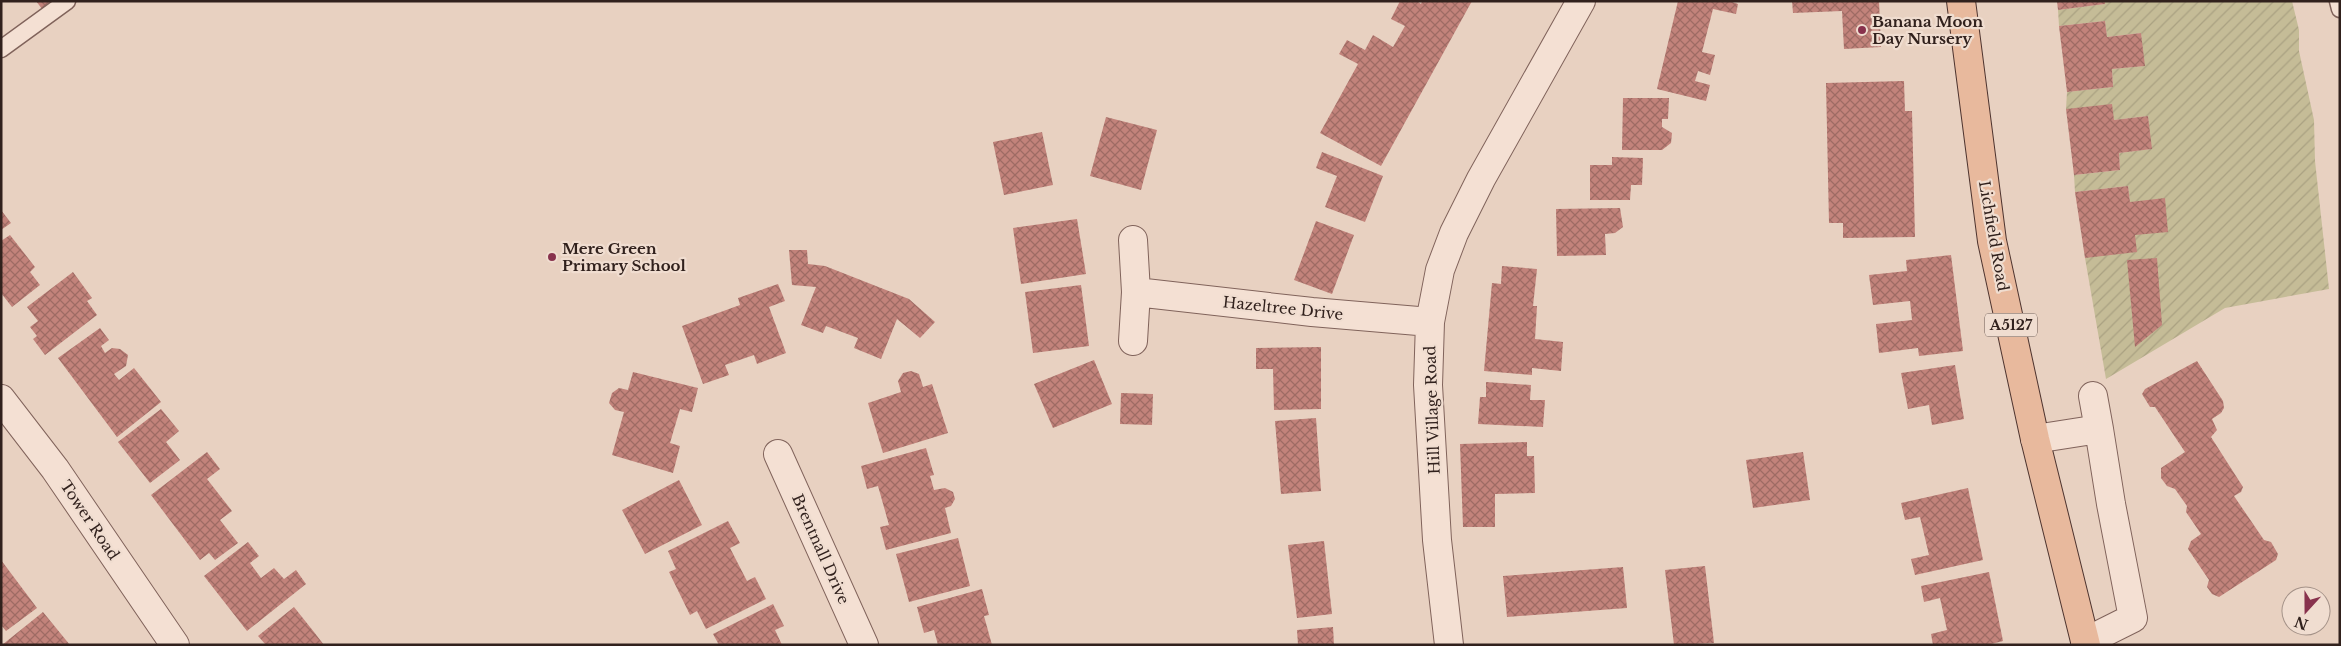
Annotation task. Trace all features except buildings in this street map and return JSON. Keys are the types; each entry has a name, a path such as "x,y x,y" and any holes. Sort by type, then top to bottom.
{"main road":[{"name":"Lichfield Road","path":"1961,1 1992,241 2035,439 2086,643"}],"street":[{"name":"Hill Village Road","path":"1450,645 1437,540 1428,385 1430,322 1440,270 1454,233 1480,179 1581,1"},
{"path":"1133,240 1136,292 1133,342"},
{"name":"Hazeltree Drive","path":"1136,292 1312,312 1430,322"},
{"path":"2035,439 2099,429 2093,396"},
{"name":"Tower Road","path":"1,399 55,469 175,645"},
{"name":"Lichfield Road","path":"2086,643 2133,618 2099,429"},
{"name":"Brentnall Drive","path":"778,454 864,645"}],"lane":[{"path":"1,50 67,1"},
{"path":"2338,1 2340,9"}],"shaded area":[{"path":"2105,1 2292,1 2299,30 2299,51 2314,120 2315,161 2329,289 2225,308 2106,379 2085,258 2130,202 2128,186 2075,192 2074,175 2120,170 2119,153 2151,149 2148,116 2114,120 2066,109 2067,92 2113,87 2112,69 2144,66 2141,33 2107,37 2105,21 2059,26 2058,10 2105,4"}],"place":[{"name":"Banana Moon Day Nursery","path":"1862,30"},
{"name":"Mere Green Primary School","path":"552,257"}]}
